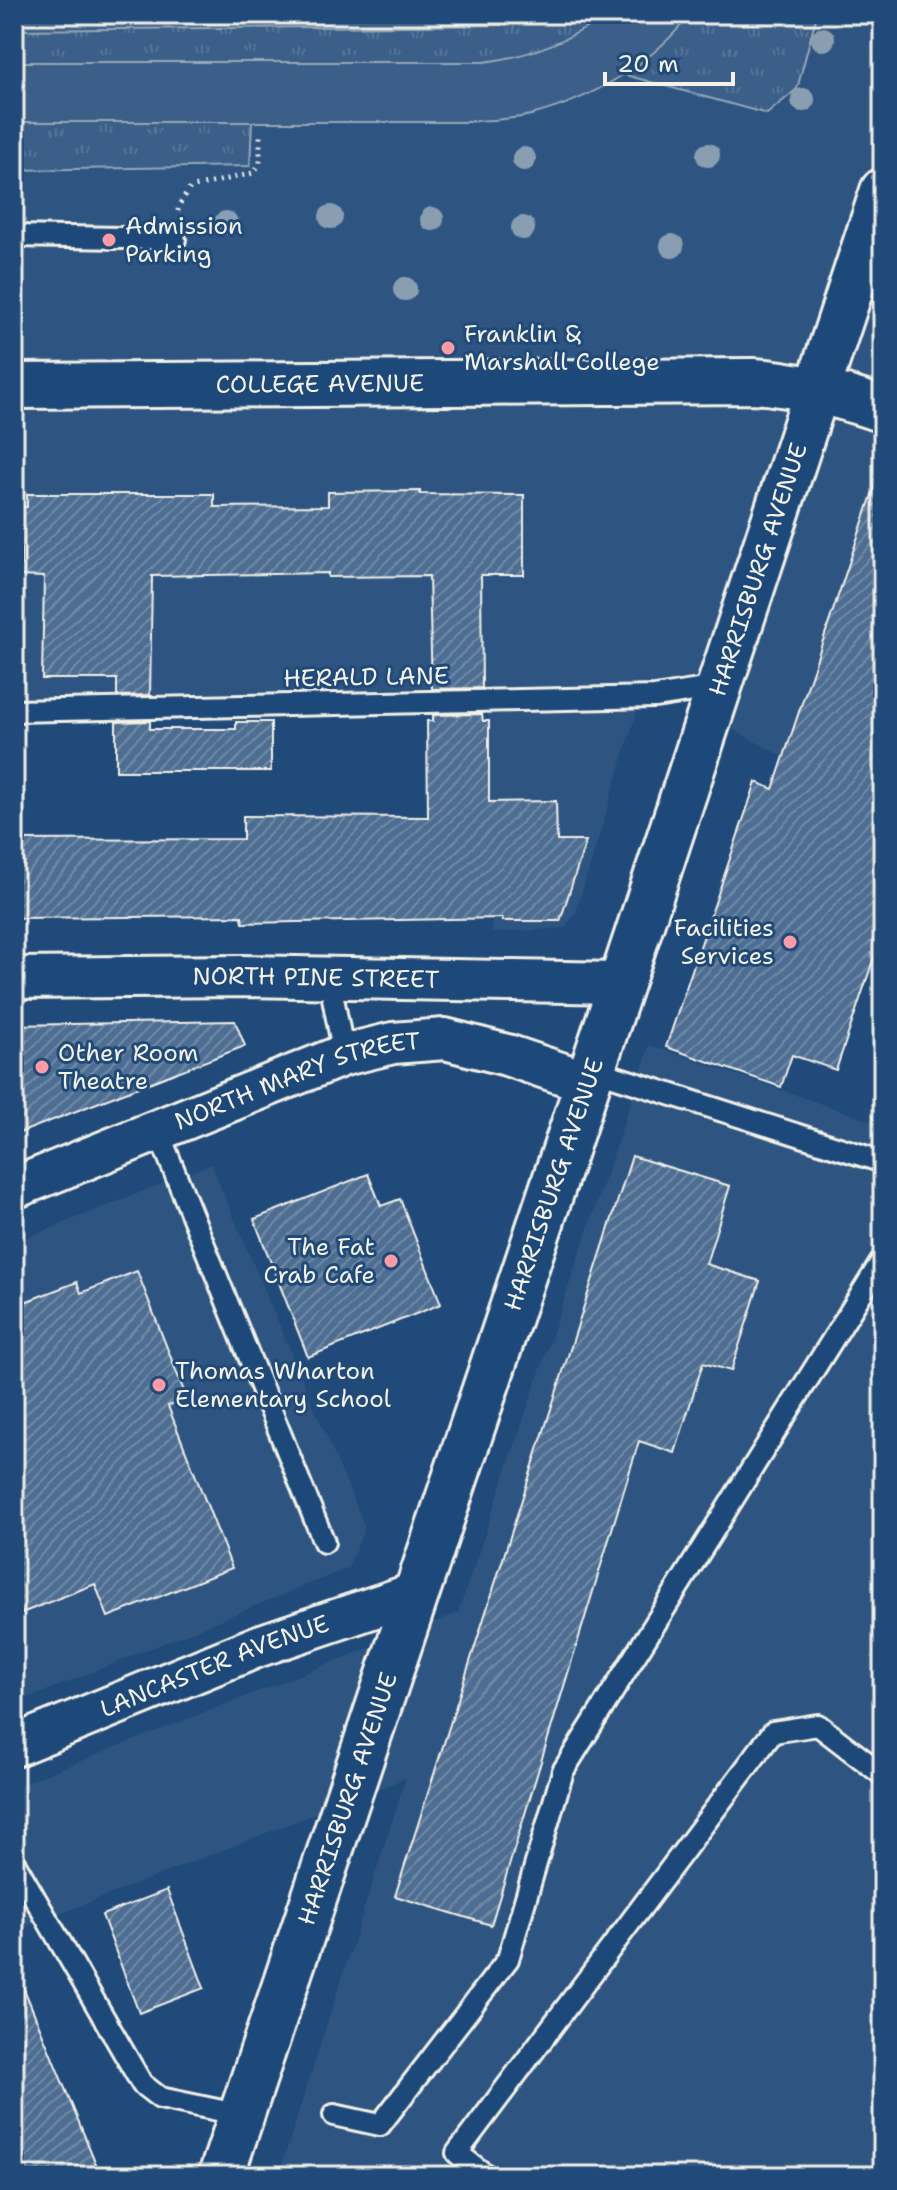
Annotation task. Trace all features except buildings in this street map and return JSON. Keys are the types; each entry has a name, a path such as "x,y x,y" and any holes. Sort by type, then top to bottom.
{"main road":[{"name":"HARRISBURG AVENUE","path":"221,2176 883,191"},
{"name":"COLLEGE AVENUE","path":"14,386 753,381 818,389 883,410"}],"street":[{"name":"NORTH PINE STREET","path":"14,978 329,977 619,983"},
{"name":"NORTH MARY STREET","path":"14,1188 344,1055 393,1043 445,1039 589,1075"},
{"name":"LANCASTER AVENUE","path":"14,1746 259,1646 416,1593"}],"lane":[{"path":"14,236 175,239"},
{"name":"HERALD LANE","path":"14,711 655,697 718,687"},
{"path":"329,977 344,1055"},
{"path":"589,1075 883,1162"},
{"path":"158,1131 324,1542"},
{"path":"334,2115 380,2125 508,1959 563,1771 883,1259"},
{"path":"487,2176 457,2153 773,1732 818,1725 883,1775"},
{"path":"15,1861 142,2084 160,2098 241,2115"}],"path":[{"path":"175,239 179,205 190,188 253,173 260,164 260,131"}],"shaded area":[{"name":"Franklin & Marshall College","path":"14,14 883,14 883,811 646,682 576,912 565,928 492,933 488,686 14,698"},
{"path":"650,1045 883,1125 883,2176 278,2176 406,1778 14,1932 14,1787 458,1613"},
{"name":"Thomas Wharton Elementary School","path":"211,1164 365,1527 348,1568 14,1704 14,1243"}],"green space":[{"path":"14,14 817,14 797,89 767,114 622,74 564,103 527,114 486,120 252,122 250,166 14,170"},
{"path":"14,14 501,14 501,25 14,30"},
{"path":"604,14 690,14 658,48 619,77 576,100 523,117 464,122 14,122 14,62 484,62 559,42 600,20"}],"place":[{"name":"Admission Parking","path":"109,240"},
{"name":"Franklin & Marshall College","path":"448,348"},
{"name":"Facilities Services","path":"790,942"},
{"name":"Other Room Theatre","path":"42,1067"},
{"name":"The Fat Crab Cafe","path":"391,1261"},
{"name":"Thomas Wharton Elementary School","path":"159,1385"}]}
